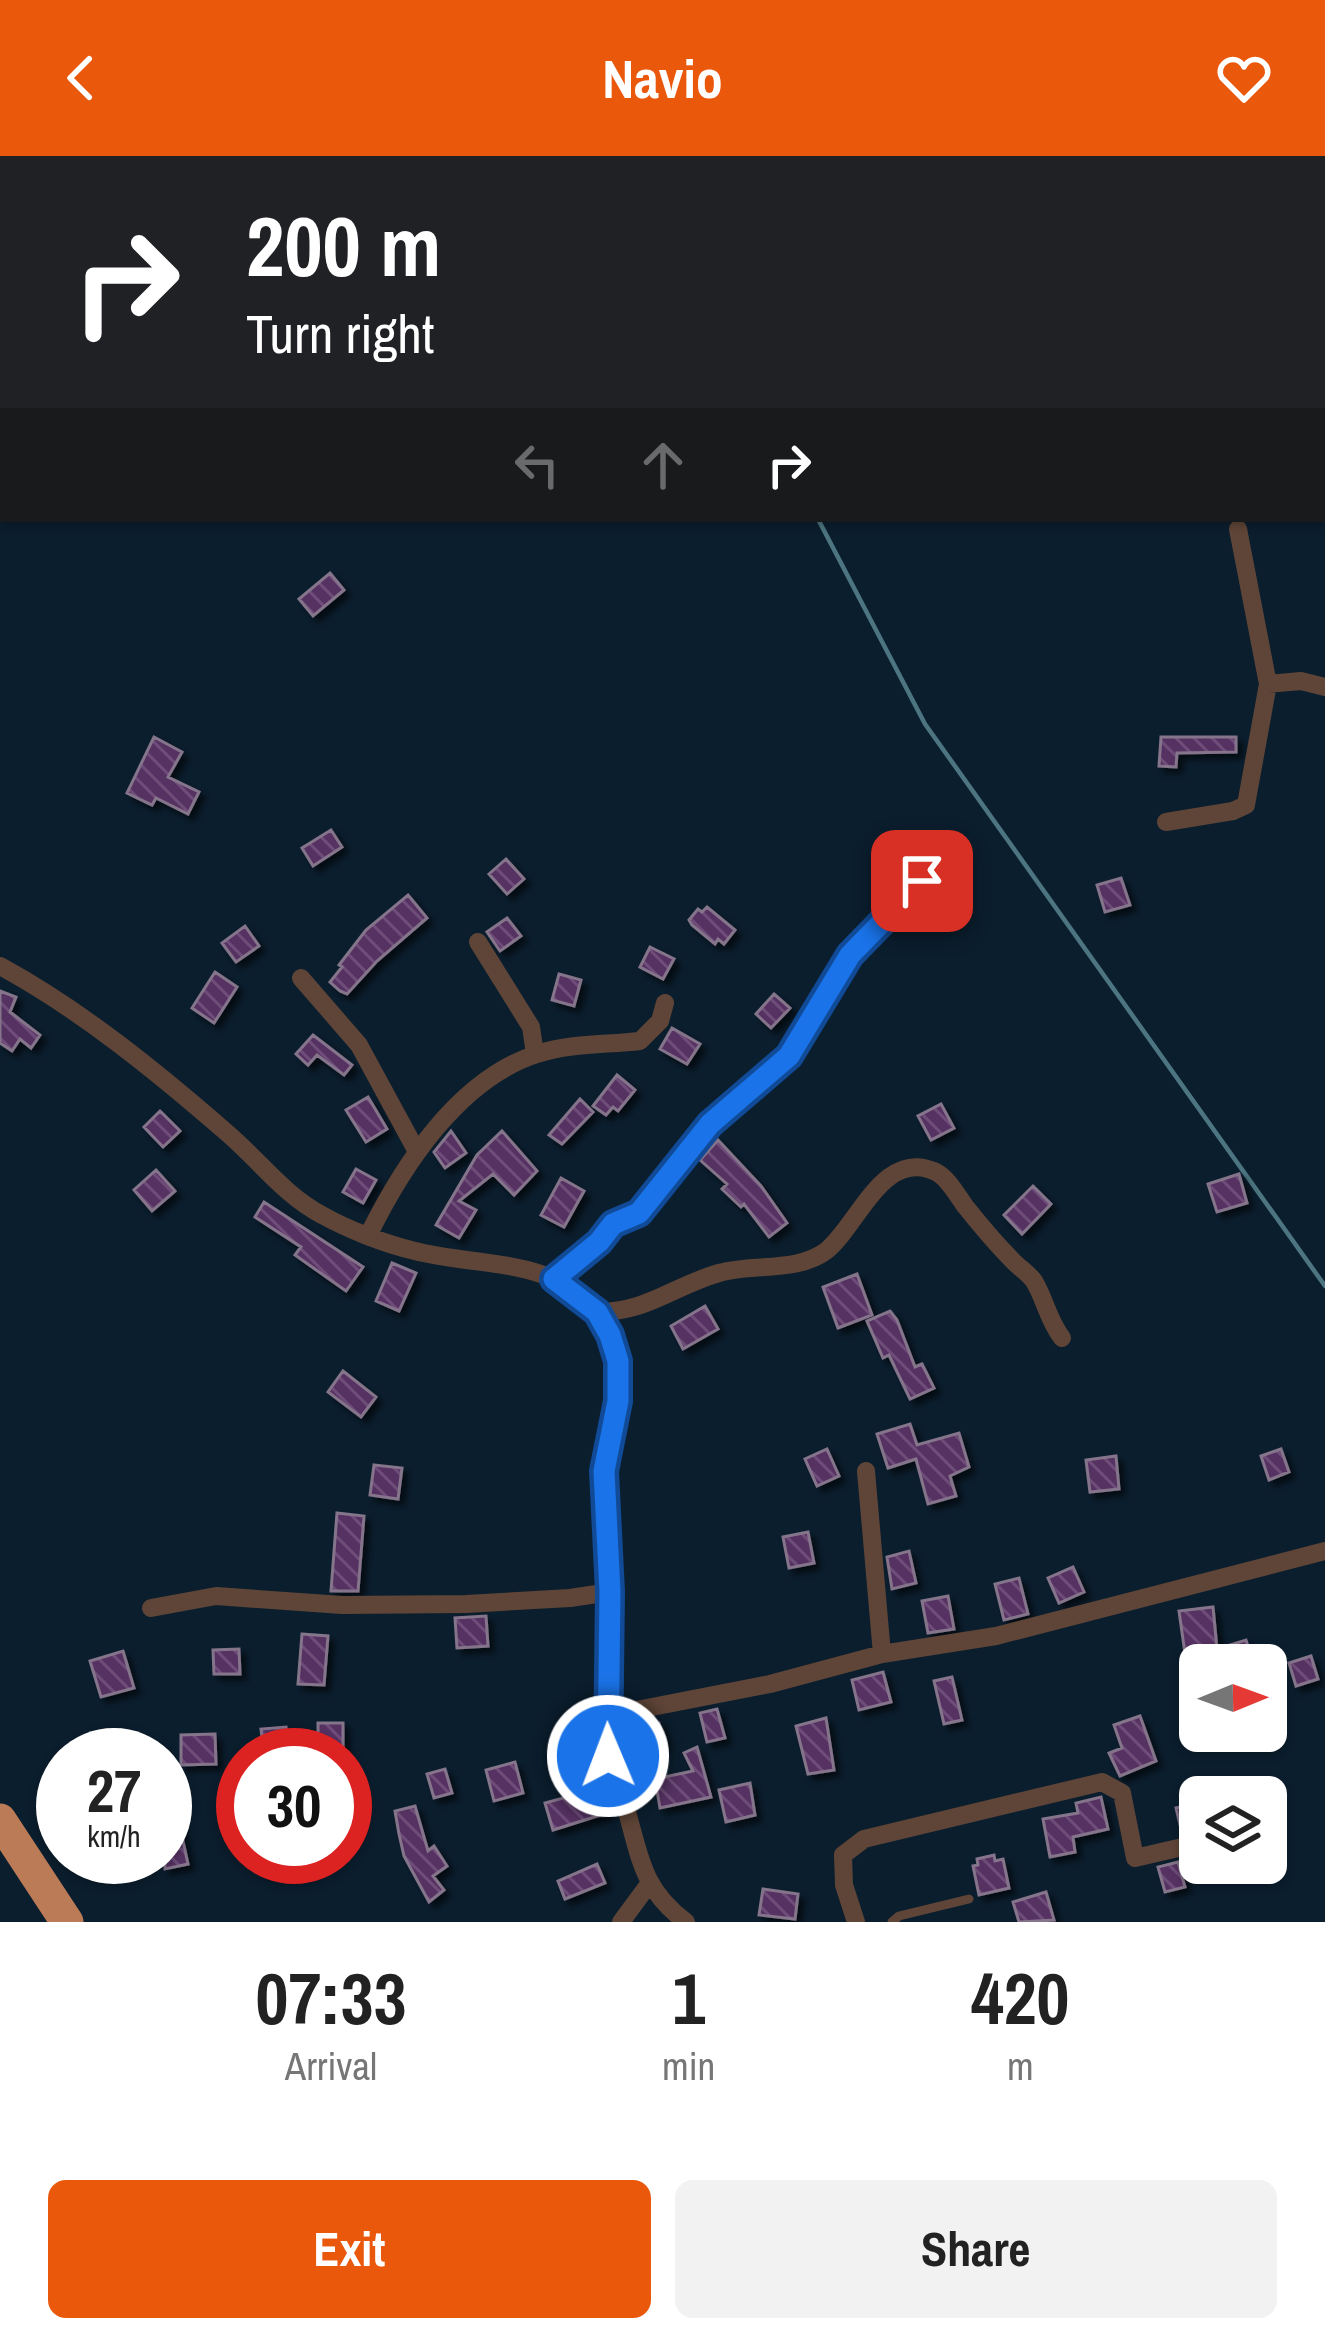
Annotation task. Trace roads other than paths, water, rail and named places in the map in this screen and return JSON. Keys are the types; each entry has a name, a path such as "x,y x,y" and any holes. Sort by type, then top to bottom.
{"highway":[{"path":"0,1820 67,1922"}],"street":[{"path":"1166,822 1246,805 1268,684 1238,529"},
{"path":"1268,684 1301,681 1325,687"},
{"path":"554,1279 599,1242 613,1224 639,1213 710,1124 789,1056 850,955 922,881"},
{"path":"478,942 531,1027 536,1054"},
{"path":"0,966 46,991 191,1102 257,1158 282,1188 322,1215 411,1251 526,1268 554,1279 597,1312 618,1361 618,1401 604,1471 610,1592 608,1756 649,1884 664,1906 686,1922"},
{"path":"302,978 359,1045 416,1150"},
{"path":"369,1234 416,1150 484,1082 536,1054 640,1041 660,1021 665,1003"},
{"path":"597,1312 622,1312 657,1301 719,1273 802,1262 822,1254 840,1238 876,1188 888,1177 917,1166 940,1173 985,1232 1033,1280 1049,1322 1062,1338"},
{"path":"866,1471 882,1654"},
{"path":"606,1716 770,1684 882,1654 996,1636 1325,1551"},
{"path":"152,1608 215,1596 342,1605 466,1604 610,1592"},
{"path":"856,1922 844,1885 843,1855 864,1839 1102,1781 1122,1793 1135,1858 1179,1848"},
{"path":"621,1922 649,1884"}],"lane":[{"path":"892,1922 899,1916 969,1899"}],"waterway":[{"path":"820,522 925,724 1325,1286"}]}
